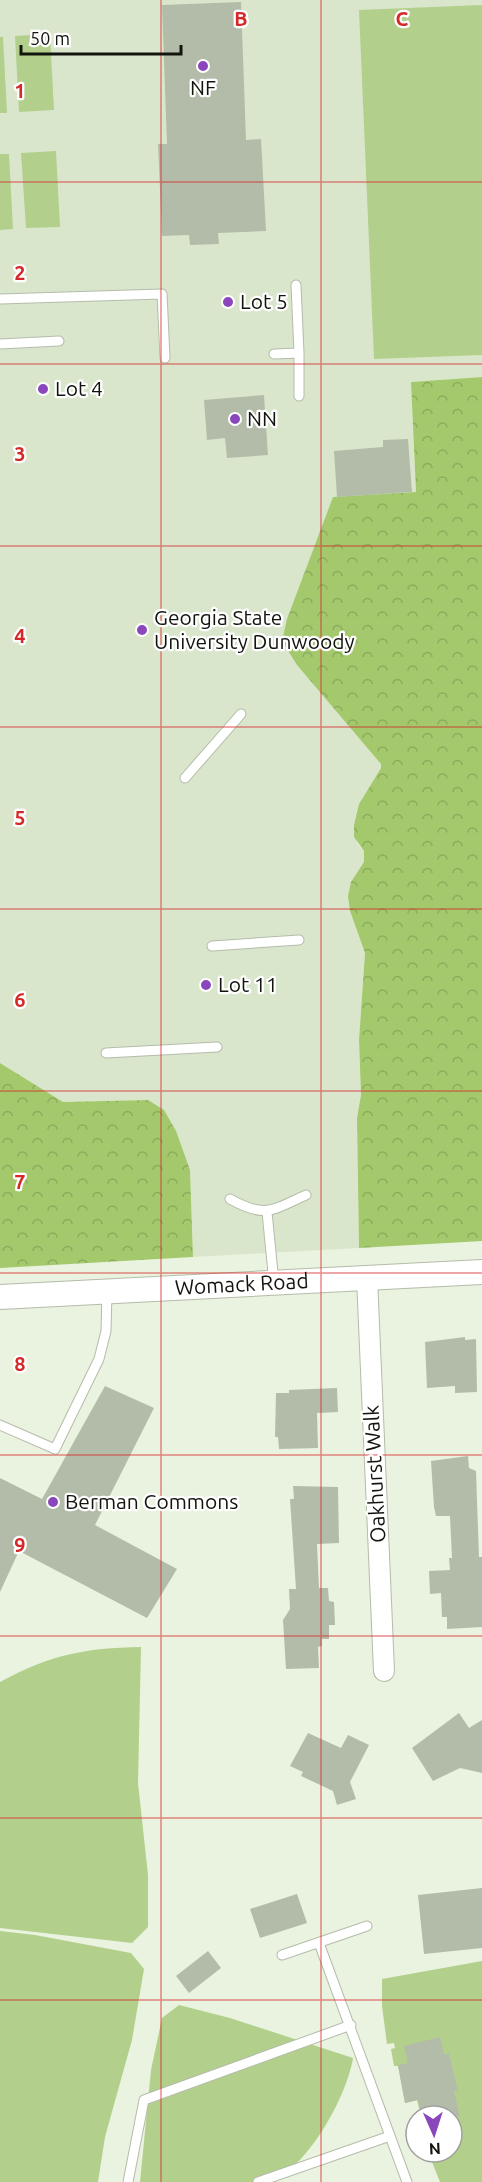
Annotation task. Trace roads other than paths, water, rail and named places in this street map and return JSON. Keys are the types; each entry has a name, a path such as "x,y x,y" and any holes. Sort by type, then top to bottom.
{"street":[{"name":"Womack Road","path":"0,1297 482,1272"},
{"name":"Oakhurst Walk","path":"367,1278 384,1671"}],"lane":[{"path":"296,285 299,396"},
{"path":"0,299 162,294 165,358"},
{"path":"0,344 58,341"},
{"path":"273,354 299,352"},
{"path":"185,778 241,714"},
{"path":"212,946 299,940"},
{"path":"106,1053 217,1047"},
{"path":"230,1199 248,1209 267,1212 306,1195"},
{"path":"267,1212 274,1282"},
{"path":"0,1425 55,1449 96,1365 106,1331 107,1291"},
{"path":"282,1955 367,1926"},
{"path":"320,1942 407,2182"},
{"path":"128,2182 144,2100 351,2025"},
{"path":"258,2182 390,2136"}],"place":[{"name":"NF","path":"203,66"},
{"name":"Lot 5","path":"228,302"},
{"name":"Lot 4","path":"43,389"},
{"name":"NN","path":"235,419"},
{"name":"Georgia State University Dunwoody","path":"142,630"},
{"name":"Lot 11","path":"206,985"},
{"name":"Berman Commons","path":"53,1502"}]}
